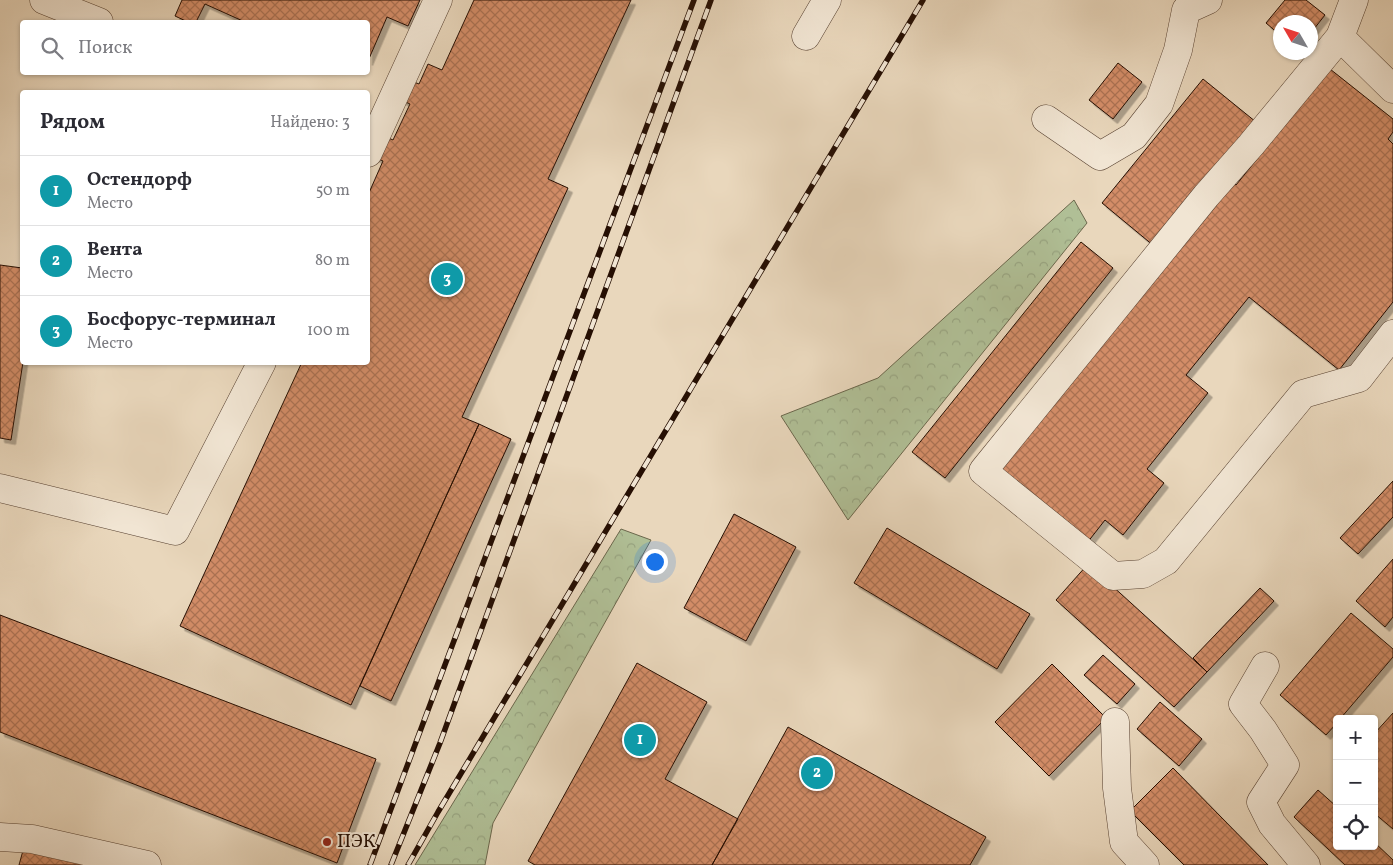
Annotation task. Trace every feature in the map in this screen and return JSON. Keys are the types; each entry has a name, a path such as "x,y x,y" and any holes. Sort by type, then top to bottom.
{"street":[{"path":"44,0 94,20"},
{"path":"370,149 438,0"},
{"path":"806,36 827,0"},
{"path":"1046,120 1100,156 1134,136 1159,104 1178,50 1186,10 1208,0"},
{"path":"1354,0 1340,37 1251,146 1206,196 983,471 1113,576 1143,574 1166,561 1303,394 1359,378 1393,334"},
{"path":"1340,37 1393,89"},
{"path":"0,488 175,531 260,365"},
{"path":"1265,666 1243,704 1263,730 1285,765 1261,802 1272,824 1306,865"},
{"path":"1115,722 1117,788 1124,842 1144,865"},
{"path":"0,837 32,839 147,865"}],"green space":[{"path":"1074,200 1087,223 848,520 781,416 878,378"},
{"path":"621,529 651,540 493,823 485,865 415,865"}],"building":[{"path":"182,0 420,0 408,26 387,17 370,56 370,20 241,20 205,4 197,20 184,20 175,16"},
{"path":"474,0 631,0 548,179 568,188 462,417 479,424 351,705 180,626 301,365 370,365 370,190 383,161 374,157 384,136 393,140 410,104 401,100 409,80 419,84 428,64 442,70"},
{"path":"1285,0 1306,0 1325,15 1318,24 1318,15 1273,15 1273,29 1266,23"},
{"path":"1118,63 1142,82 1113,119 1089,100"},
{"path":"1330,69 1393,119 1393,132 1388,139 1393,144 1393,302 1339,370 1249,297 1186,375 1208,393 1147,469 1164,483 1123,535 1105,520 1087,543 994,468 1227,178 1236,185"},
{"path":"1203,79 1256,122 1154,246 1102,203"},
{"path":"1081,242 1113,268 945,478 912,452"},
{"path":"0,265 20,268 20,365 23,365 11,440 0,438"},
{"path":"479,424 511,439 391,701 360,686"},
{"path":"1393,481 1393,517 1358,554 1340,538"},
{"path":"734,514 796,547 746,641 684,608"},
{"path":"887,528 1030,614 997,669 854,583"},
{"path":"1393,559 1393,617 1385,627 1356,601"},
{"path":"1088,564 1207,672 1174,707 1056,600"},
{"path":"1260,588 1274,601 1207,672 1193,658"},
{"path":"1351,613 1393,649 1393,657 1343,715 1333,715 1333,727 1326,735 1280,695"},
{"path":"0,615 376,759 337,863 0,732"},
{"path":"1103,655 1135,684 1117,704 1084,675"},
{"path":"637,663 707,702 665,779 738,819 712,865 535,865 528,861"},
{"path":"1052,664 1106,718 1049,776 995,722"},
{"path":"1160,702 1202,739 1179,766 1137,729"},
{"path":"1393,713 1393,829 1378,816 1378,730"},
{"path":"788,727 986,837 970,865 712,865"},
{"path":"1173,768 1268,865 1184,865 1130,811"},
{"path":"1318,790 1333,803 1333,850 1378,850 1378,846 1393,860 1393,865 1345,865 1294,817"},
{"path":"24,847 95,865 19,865"}],"railway":[{"path":"370,865 694,0"},
{"path":"391,865 440,743 711,0"},
{"path":"408,865 923,0"}],"place":[{"name":"Босфорус-терминал","path":"447,279"},
{"name":"Остендорф","path":"640,740"},
{"name":"Вента","path":"817,773"},
{"name":"ПЭК","path":"327,842"}]}
